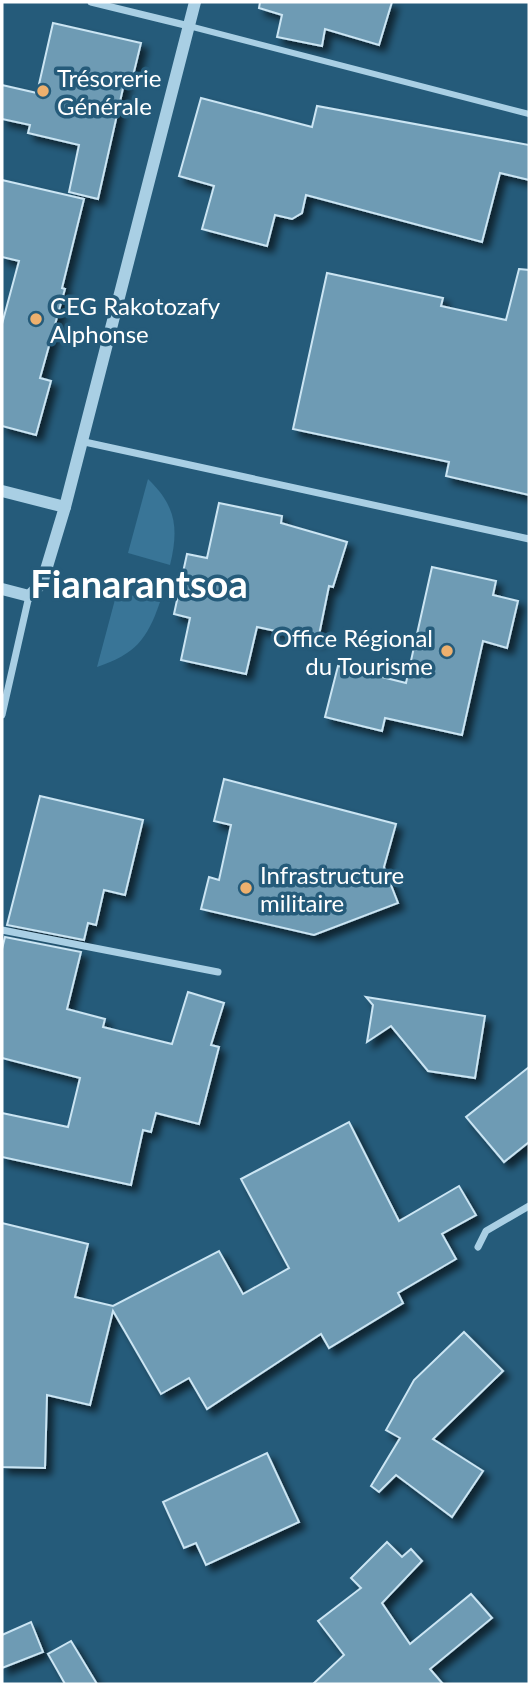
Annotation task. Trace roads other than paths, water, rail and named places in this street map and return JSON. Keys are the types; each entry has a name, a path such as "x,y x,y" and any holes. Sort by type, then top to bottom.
{"street":[{"path":"91,2 529,114"},
{"path":"2,715 29,596 42,583 65,507 195,2"},
{"path":"80,441 529,539"},
{"path":"2,491 65,507"},
{"path":"2,589 29,596"},
{"path":"2,930 218,972"},
{"path":"478,1247 486,1231 529,1206"}],"place":[{"name":"Trésorerie Générale","path":"43,91"},
{"name":"CEG Rakotozafy Alphonse","path":"36,319"},
{"name":"Office Régional du Tourisme","path":"447,651"},
{"name":"Infrastructure militaire","path":"246,888"}],"district":[{"name":"Fianarantsoa","path":"139,583"}]}
